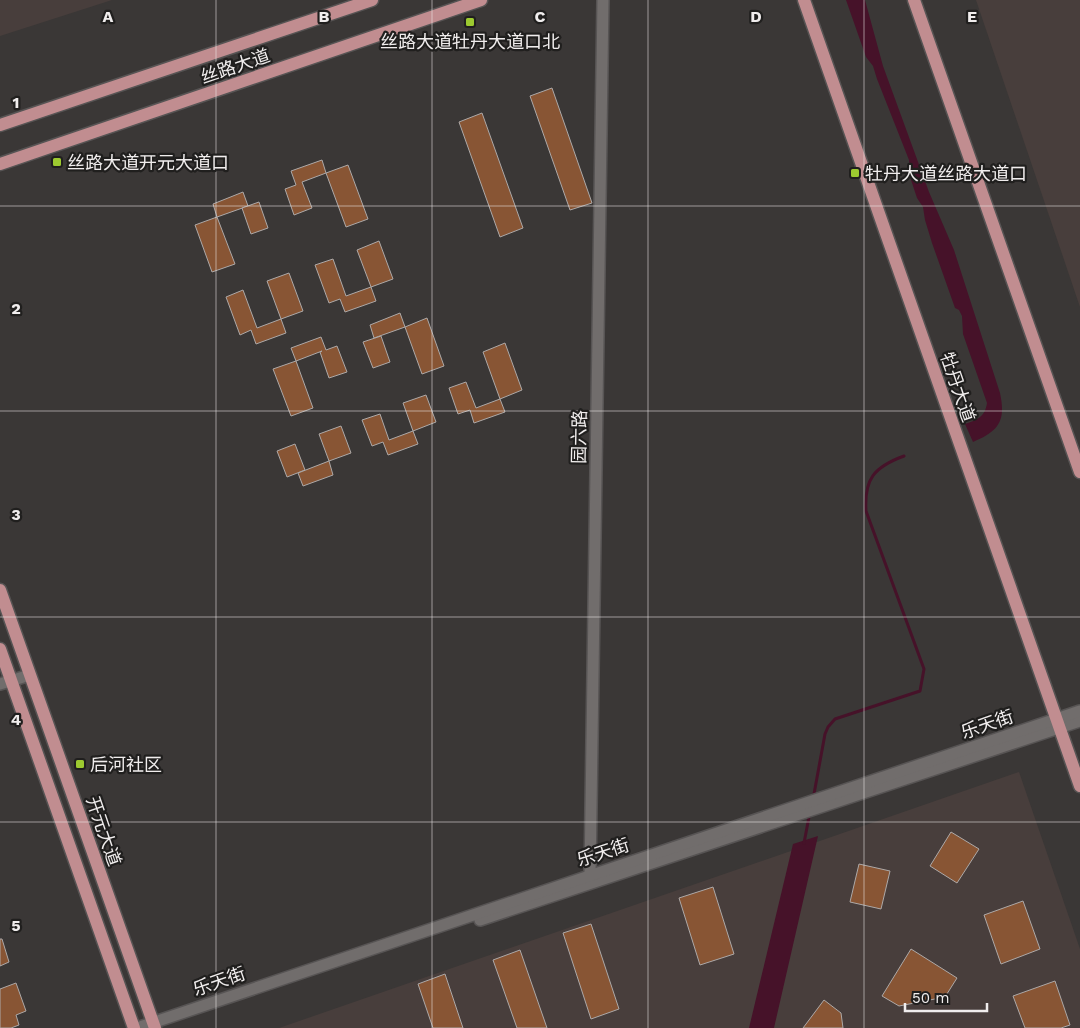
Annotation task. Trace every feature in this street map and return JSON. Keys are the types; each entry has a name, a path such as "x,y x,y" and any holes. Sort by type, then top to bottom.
{"main road":[{"name":"丝路大道","path":"0,126 372,0"},
{"name":"丝路大道","path":"0,164 482,0"},
{"name":"牡丹大道","path":"804,0 1080,786"},
{"path":"914,0 1080,472"},
{"name":"开元大道","path":"0,590 154,1026"},
{"path":"0,649 6,682 135,1028"}],"street":[{"name":"园六路","path":"590,875 603,0"},
{"path":"6,682 30,675"},
{"name":"乐天街","path":"135,1028 154,1026 1058,723 1080,711"},
{"name":"乐天街","path":"154,1026 590,875 1058,723 1080,721"}],"shaded area":[{"path":"0,0 112,0 0,36"},
{"path":"846,0 865,0 883,66 929,192 954,250 1000,393 1002,411 998,424 989,434 973,442 965,424 980,417 987,403 963,334 962,316 959,310 955,308 932,243 923,207 917,198 910,177 909,160 873,66 866,57"},
{"path":"976,0 1080,0 1080,307"},
{"path":"1019,772 1080,949 1080,1028 279,1028"},
{"path":"818,836 774,1028 749,1028 793,844"}],"building":[{"path":"552,88 592,203 570,210 530,96"},
{"path":"482,113 523,228 500,237 459,122"},
{"path":"322,160 326,173 302,182 312,208 294,215 285,189 296,185 291,171"},
{"path":"348,165 368,219 346,227 326,173"},
{"path":"243,192 248,206 217,217 213,204"},
{"path":"259,202 268,228 251,234 242,208"},
{"path":"217,217 235,264 212,272 195,225"},
{"path":"379,241 393,279 371,287 357,250"},
{"path":"333,259 346,296 371,287 376,301 345,312 340,299 329,303 315,265"},
{"path":"289,273 303,311 281,319 267,281"},
{"path":"243,290 257,328 281,319 286,333 256,344 251,330 240,335 226,297"},
{"path":"400,313 405,327 374,338 370,325"},
{"path":"427,318 444,366 422,374 405,327"},
{"path":"381,336 390,362 373,368 363,342"},
{"path":"321,337 326,350 337,346 347,372 329,378 320,352 322,351 296,361 291,348"},
{"path":"505,343 522,390 500,399 483,352"},
{"path":"296,361 313,408 291,416 273,369"},
{"path":"466,382 476,408 500,399 505,412 474,423 470,410 458,414 449,388"},
{"path":"426,395 436,422 413,431 403,403"},
{"path":"380,414 389,440 413,431 418,444 388,455 383,442 372,446 362,420"},
{"path":"341,426 351,453 329,461 319,434"},
{"path":"295,444 305,470 287,477 277,451"},
{"path":"329,461 333,475 303,486 298,473"},
{"path":"951,832 979,849 957,883 930,866"},
{"path":"859,864 890,871 881,909 850,902"},
{"path":"713,887 734,954 700,965 679,898"},
{"path":"1023,901 1040,949 1001,964 984,915"},
{"path":"591,924 619,1009 591,1019 563,933"},
{"path":"0,939 2,939 9,962 0,966"},
{"path":"911,949 957,978 945,997 899,1006 882,996"},
{"path":"520,950 547,1028 517,1028 493,960"},
{"path":"445,974 463,1028 433,1028 418,984"},
{"path":"1055,981 1070,1025 1061,1028 1025,1028 1013,996"},
{"path":"16,983 26,1011 16,1015 19,1025 11,1028 0,1028 0,989"},
{"path":"824,1000 841,1013 843,1028 803,1028"}],"waterway":[{"path":"814,794 825,734 835,719 920,691 924,669 866,511 867,490 873,476 885,465 904,456"},
{"path":"804,843 809,817"}],"place":[{"name":"丝路大道牡丹大道口北","path":"470,22"},
{"name":"丝路大道开元大道口","path":"57,162"},
{"name":"牡丹大道丝路大道口","path":"855,173"},
{"name":"后河社区","path":"80,764"}]}
